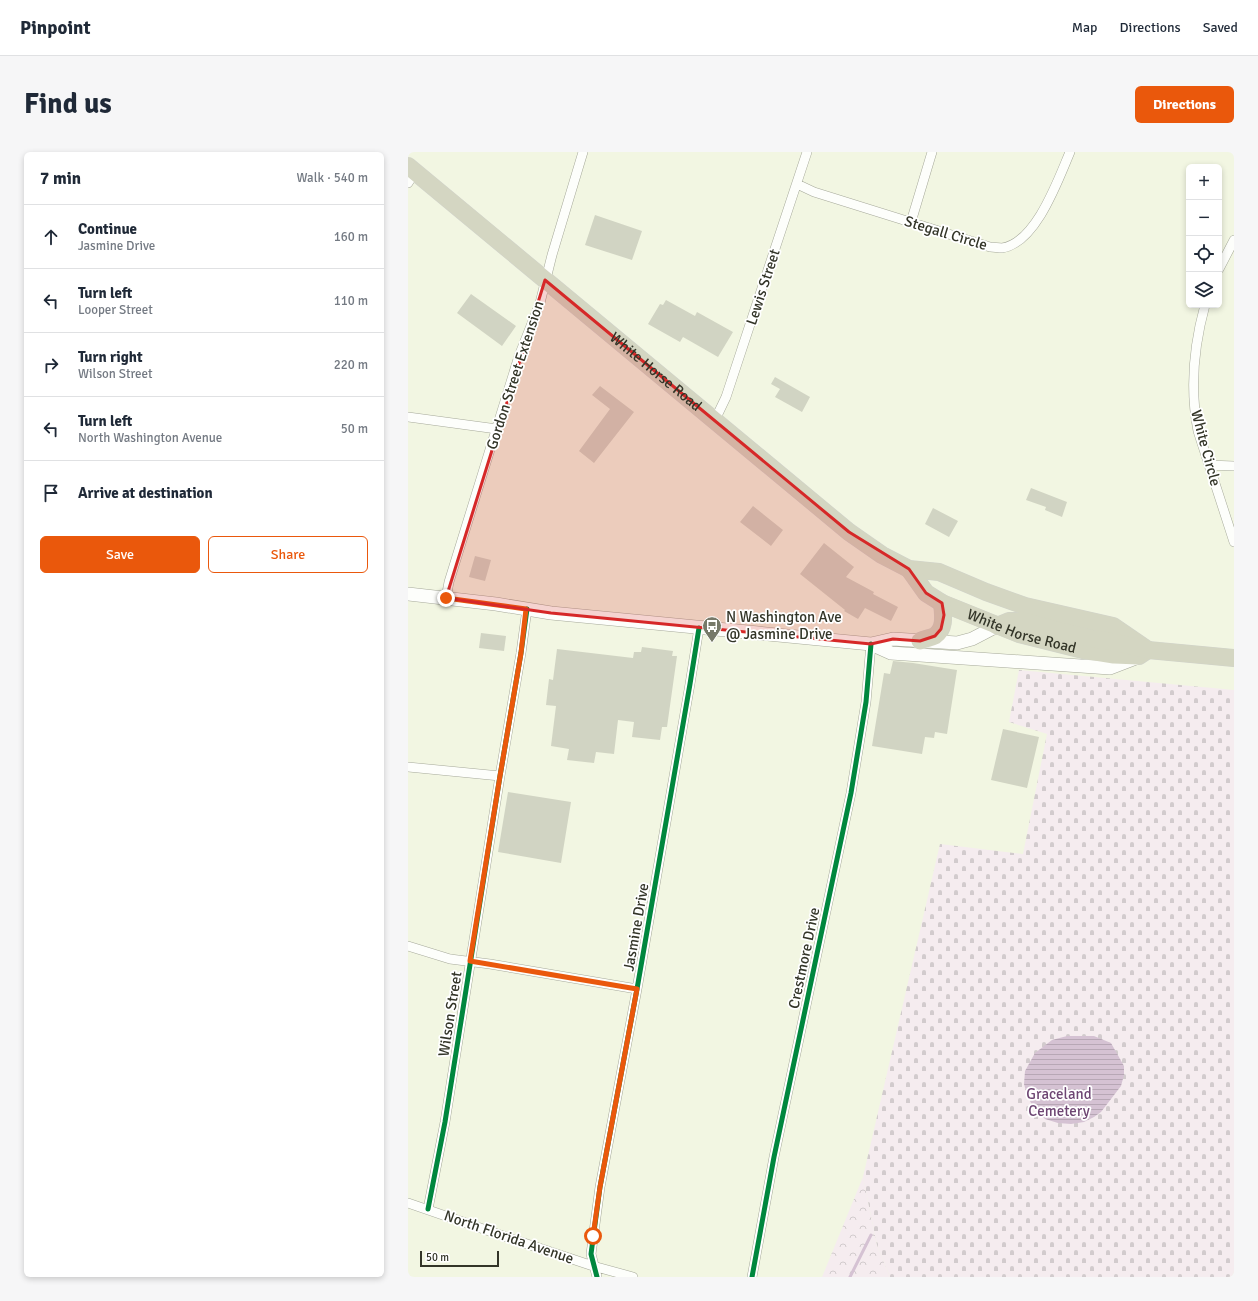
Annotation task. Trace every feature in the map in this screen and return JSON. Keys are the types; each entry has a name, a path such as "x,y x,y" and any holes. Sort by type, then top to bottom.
{"highway":[{"name":"White Horse Road","path":"410,174 546,280 849,532 882,555 909,570 926,593 942,603 997,626"},
{"name":"White Horse Road","path":"909,570 939,572 986,592 1025,606 1114,626 1144,653 1234,658"},
{"path":"920,641 935,636 941,629 944,615 942,603"},
{"path":"997,626 1009,621 1022,620 1089,638 1114,642 1144,653"}],"main road":[{"path":"408,594 551,613 871,644 891,653 1110,668 1144,653"},
{"path":"871,644 893,638 958,643 972,639 997,626"}],"street":[{"name":"Gordon Street Extension","path":"446,598 449,582 519,356 540,303 552,256 583,152"},
{"name":"Lewis Street","path":"715,420 726,397 807,152"},
{"path":"911,222 932,152"},
{"name":"Stegall Circle","path":"796,184 814,192 990,247 1003,248 1012,245 1025,236 1033,227 1052,192 1070,152"},
{"path":"1222,263 1234,240"},
{"name":"White Circle","path":"1204,308 1199,332 1193,400 1198,431 1234,542"},
{"path":"408,417 497,429"},
{"path":"1209,465 1234,466"},
{"name":"Wilson Street","path":"428,1209 445,1122 521,653 526,609"},
{"name":"Jasmine Drive","path":"597,1277 591,1254 600,1187 637,989 699,628"},
{"name":"Crestmore Drive","path":"752,1277 774,1157 853,786 866,702 871,644"},
{"path":"408,767 500,776"},
{"path":"408,946 450,959 637,989"},
{"name":"North Florida Avenue","path":"408,1203 508,1238 633,1277"}],"highlighted area":[{"path":"545,280 849,532 909,569 926,593 942,603 944,615 941,629 935,636 920,641 893,639 871,644 551,613 446,598"}],"green space":[{"name":"Graceland Cemetery","path":"1019,670 1234,690 1234,1277 890,1277 877,1245 863,1177 940,844 1023,854 1047,734 1009,722"},
{"path":"863,1177 877,1245 890,1277 822,1277"}],"shaded area":[{"path":"1067,1036 1094,1036 1111,1043 1124,1066 1124,1075 1121,1086 1101,1112 1084,1122 1071,1124 1058,1123 1045,1119 1034,1109 1027,1095 1024,1084 1025,1071 1035,1053 1052,1040"}],"building":[{"path":"595,215 642,231 632,260 585,245"},
{"path":"471,294 516,326 502,346 457,313"},
{"path":"666,300 695,316 697,312 733,332 718,357 683,337 680,342 648,324 660,304 663,305"},
{"path":"775,377 810,397 802,412 775,397 780,389 771,384"},
{"path":"600,386 634,412 594,463 579,451 610,409 592,395"},
{"path":"1031,488 1067,502 1062,517 1045,510 1046,507 1026,500"},
{"path":"753,506 783,530 771,546 740,522"},
{"path":"933,508 958,521 949,537 925,524"},
{"path":"824,543 854,567 846,577 874,592 873,594 898,607 891,621 865,608 858,619 844,611 845,610 800,574"},
{"path":"475,556 491,560 485,581 469,577"},
{"path":"481,633 506,636 504,651 479,648"},
{"path":"642,647 673,651 672,656 677,656 667,727 662,727 660,740 632,737 634,722 618,720 614,754 596,752 594,763 567,760 569,749 551,746 556,706 546,705 549,679 553,680 557,649 633,658 634,652 641,652"},
{"path":"893,661 957,670 947,734 935,732 934,738 925,737 922,754 872,746 884,673 890,674"},
{"path":"1003,729 1039,737 1027,788 991,780"},
{"path":"508,792 571,802 561,863 498,852"}],"waterway":[{"path":"850,1277 871,1235"}],"cycle path":[{"path":"428,1209 445,1122 527,609"},
{"path":"597,1277 591,1254 600,1187 637,989 699,628"},
{"path":"752,1277 774,1157 851,793 866,702 871,644"}],"place":[{"name":"N Washington Ave @ Jasmine Drive","path":"712,643"}],"route":[{"path":"446,598 526,609 521,653 470,961 637,989 600,1187 593,1236"}]}
